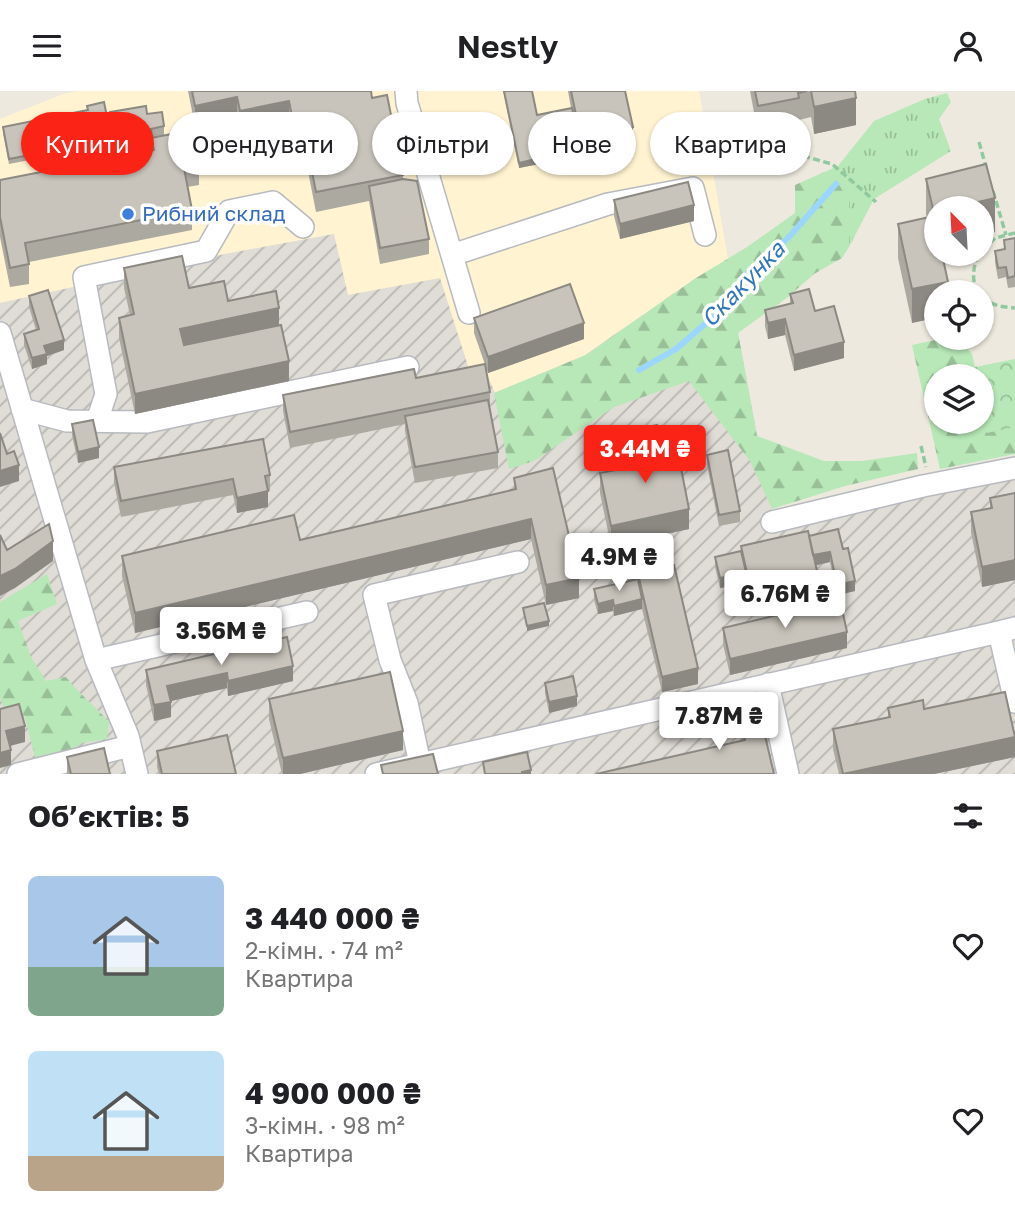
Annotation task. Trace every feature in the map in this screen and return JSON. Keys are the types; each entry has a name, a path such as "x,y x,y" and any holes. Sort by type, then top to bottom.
{"street":[{"path":"406,91 407,103 469,313"},
{"path":"452,255 608,204 693,188 705,235"},
{"path":"97,421 106,394 84,277 206,251 229,211 273,202 303,227"},
{"path":"1,340 96,660 130,746 137,774"},
{"path":"22,409 67,421 147,422 408,367"},
{"path":"772,522 923,486 1015,468"},
{"path":"420,764 407,703 390,660 374,595 517,562"},
{"path":"96,660 307,612"},
{"path":"376,774 1007,630 1015,702"},
{"path":"768,684 789,774"},
{"path":"18,774 130,746"}],"path":[{"path":"979,142 987,169"},
{"path":"811,158 832,164 876,202"},
{"path":"991,182 1006,235"},
{"path":"994,239 1015,233"},
{"path":"994,304 1015,308"}],"shaded area":[{"path":"78,91 699,91 703,112 650,112 650,175 714,175 728,259 696,278 585,356 494,393 469,369 348,295 333,234 225,254 0,303 0,119 63,94"},
{"path":"334,234 348,295 440,278 469,369 488,377 495,393 585,355 696,278 738,333 773,520 1015,465 1015,774 0,774 0,303 225,254"}],"green space":[{"path":"947,93 951,102 939,119 951,151 874,199 849,247 849,187 838,166 874,121 925,99"},
{"path":"838,166 849,187 849,247 842,258 814,274 788,297 738,333 757,436 824,461 862,461 917,453 918,469 845,486 772,509 750,461 689,381 614,407 534,461 509,469 494,393 586,355 795,213 795,185"},
{"path":"924,342 924,350 968,350 974,364 924,364 924,398 912,345"},
{"path":"1015,359 1015,427 994,432 994,364 990,364"},
{"path":"1015,427 1015,454 940,469 932,434 994,434 994,431"},
{"path":"47,574 57,604 18,621 31,657 46,681 66,677 109,722 107,739 82,743 64,756 35,757 24,714 6,714 0,697 0,602"}],"building":[{"path":"192,91 371,91 372,98 387,95 390,112 372,112 372,175 403,175 316,192 313,175 358,175 358,112 291,112 289,101 240,111 237,97 195,106"},
{"path":"504,91 532,91 536,112 528,112 528,161 519,163 514,139 514,112 508,112"},
{"path":"571,91 625,91 630,112 575,112"},
{"path":"755,91 807,91 798,93 799,98 758,106"},
{"path":"811,91 855,91 856,98 814,107"},
{"path":"104,102 106,112 78,112 88,110 87,106"},
{"path":"146,106 147,112 110,112"},
{"path":"572,108 573,112 552,112"},
{"path":"162,112 164,126 154,128 154,113"},
{"path":"21,123 21,157 9,159 3,127"},
{"path":"168,135 168,175 185,175 192,210 25,243 29,264 10,268 0,217 0,180 26,175 154,175 154,137"},
{"path":"986,164 995,198 930,196 926,179"},
{"path":"403,179 417,181 429,239 380,248 369,186"},
{"path":"688,182 694,205 620,224 614,200"},
{"path":"924,218 924,266 945,266 948,280 924,280 924,287 912,289 898,224"},
{"path":"1015,238 1015,276 1008,278 1006,267 998,268 995,251 1005,249 1004,240"},
{"path":"182,256 189,288 224,281 228,301 276,291 279,308 180,329 184,345 281,325 289,361 135,394 119,318 134,314 124,268"},
{"path":"570,284 584,323 488,357 474,318"},
{"path":"809,289 815,311 834,306 844,342 794,355 785,319 768,323 765,310 793,303 790,294"},
{"path":"48,290 64,340 44,346 47,354 32,358 24,334 39,329 29,296"},
{"path":"485,364 490,392 290,432 283,395 414,369 416,378"},
{"path":"488,400 498,452 415,467 405,416"},
{"path":"93,420 99,447 78,452 72,424"},
{"path":"657,425 665,461 679,458 689,509 611,526 600,473 647,464 640,429"},
{"path":"0,433 7,454 14,451 19,465 0,471"},
{"path":"263,439 270,475 265,476 268,491 237,498 233,479 121,501 114,467"},
{"path":"728,450 740,511 719,515 707,455"},
{"path":"553,468 579,578 546,585 531,519 135,613 122,556 294,515 300,540 516,489 514,478"},
{"path":"1015,493 1015,560 982,567 971,512 992,508 990,498"},
{"path":"49,524 53,541 15,569 0,576 0,535 7,550"},
{"path":"838,529 843,549 848,548 855,581 837,585 830,552 813,555 809,536"},
{"path":"808,531 817,571 750,586 741,546"},
{"path":"741,551 746,572 720,578 715,557"},
{"path":"674,565 698,668 662,677 638,574"},
{"path":"638,579 642,599 614,606 613,600 598,604 594,589"},
{"path":"840,600 847,632 730,659 723,628"},
{"path":"544,603 549,621 527,626 523,608"},
{"path":"287,637 293,666 228,681 227,673 167,686 171,702 154,705 146,670"},
{"path":"390,672 403,731 283,758 269,699"},
{"path":"573,676 577,696 549,702 545,683"},
{"path":"1005,692 1015,737 843,774 833,729 890,717 888,708 923,700 924,709"},
{"path":"755,693 774,774 596,774 745,740 736,698"},
{"path":"19,704 25,726 6,731 11,750 0,753 0,709"},
{"path":"227,735 236,774 162,774 157,751"},
{"path":"104,748 110,774 71,774 67,757"},
{"path":"527,752 531,770 522,774 485,774 483,762"},
{"path":"433,754 438,774 383,774 381,765"}],"waterway":[{"name":"Скакунка","path":"639,370 676,349 713,317 751,269 788,238 836,184"}],"place":[{"name":"Рибний склад","path":"128,214"}]}
